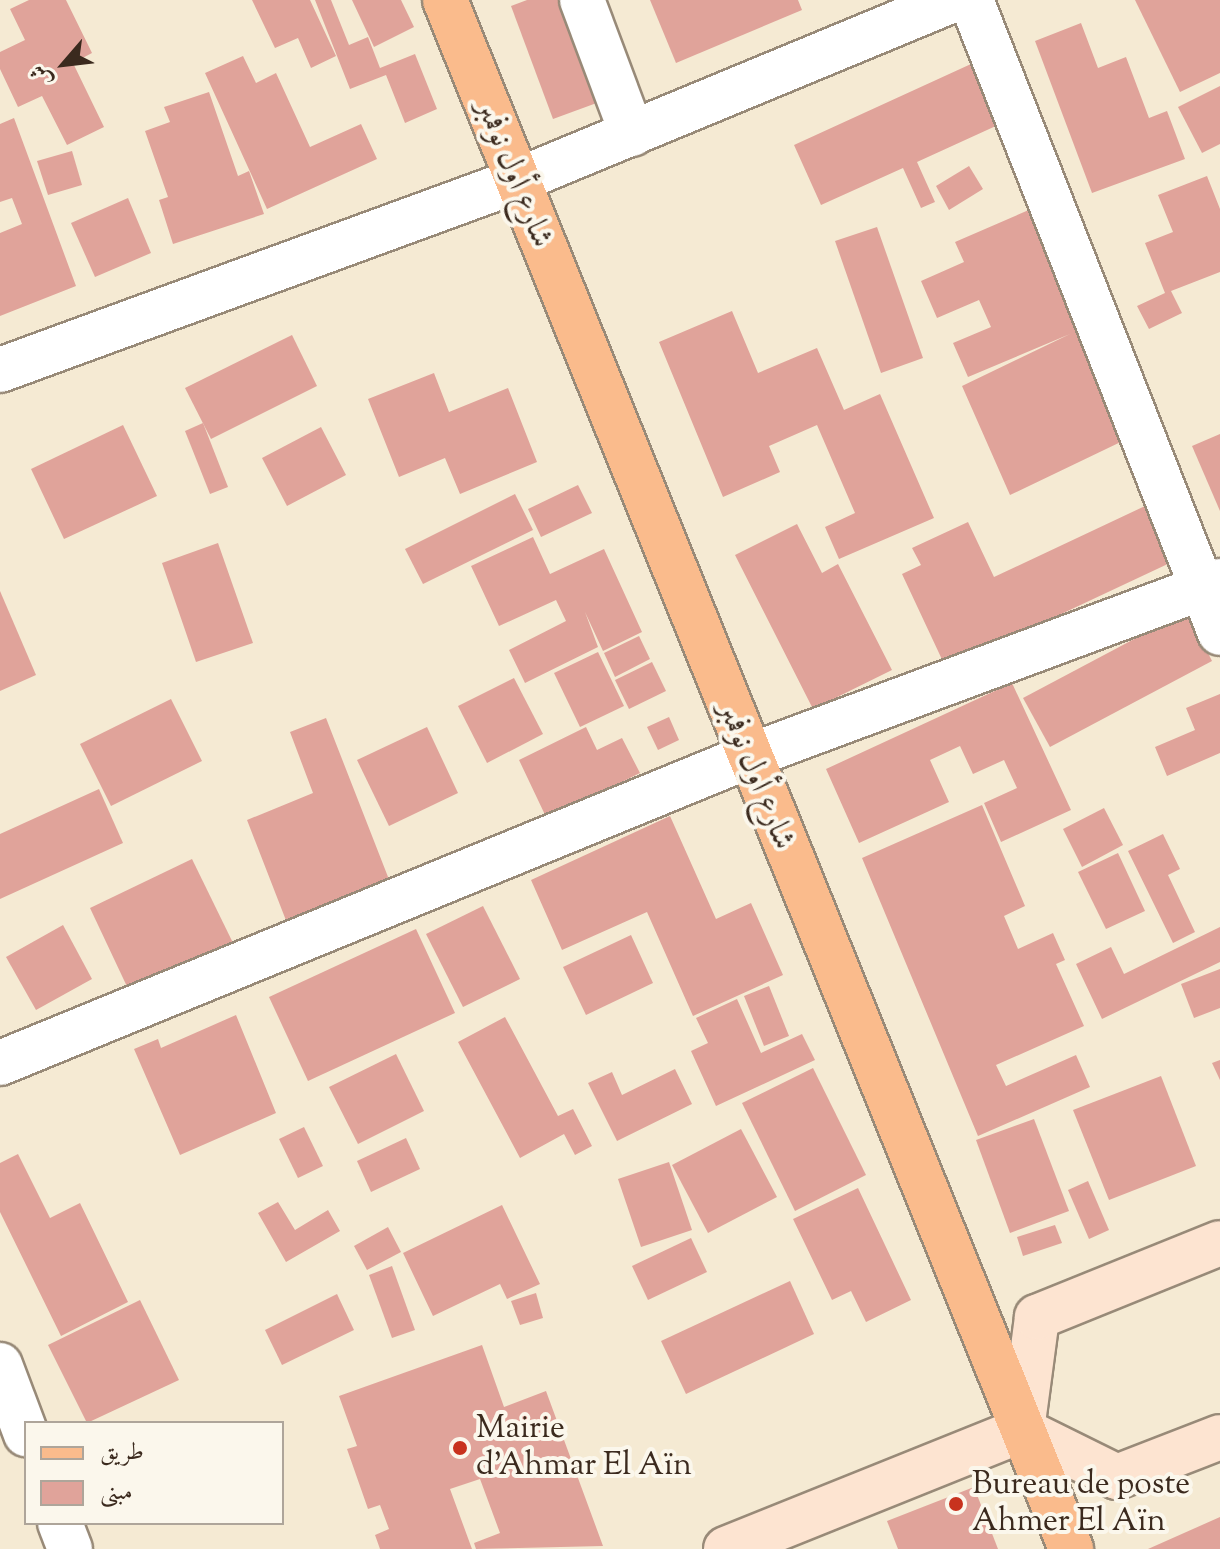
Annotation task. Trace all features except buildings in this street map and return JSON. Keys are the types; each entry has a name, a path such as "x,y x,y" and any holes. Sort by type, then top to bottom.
{"main road":[{"name":"شارع أول نوفمبر","path":"445,0 747,757 1071,1549"}],"street":[{"path":"582,0 632,134"},
{"path":"0,370 516,181 954,0"},
{"path":"971,0 1211,584 1220,633"},
{"path":"0,1063 747,757 1211,584"},
{"path":"1022,1430 1037,1317 1220,1243"},
{"path":"0,1365 24,1429"},
{"path":"726,1549 1022,1430 1117,1477 1220,1437"},
{"path":"61,1525 70,1549"}],"place":[{"name":"Mairie d'Ahmar El Aïn","path":"460,1448"},
{"name":"Bureau de poste Ahmer El Aïn","path":"956,1504"}]}
